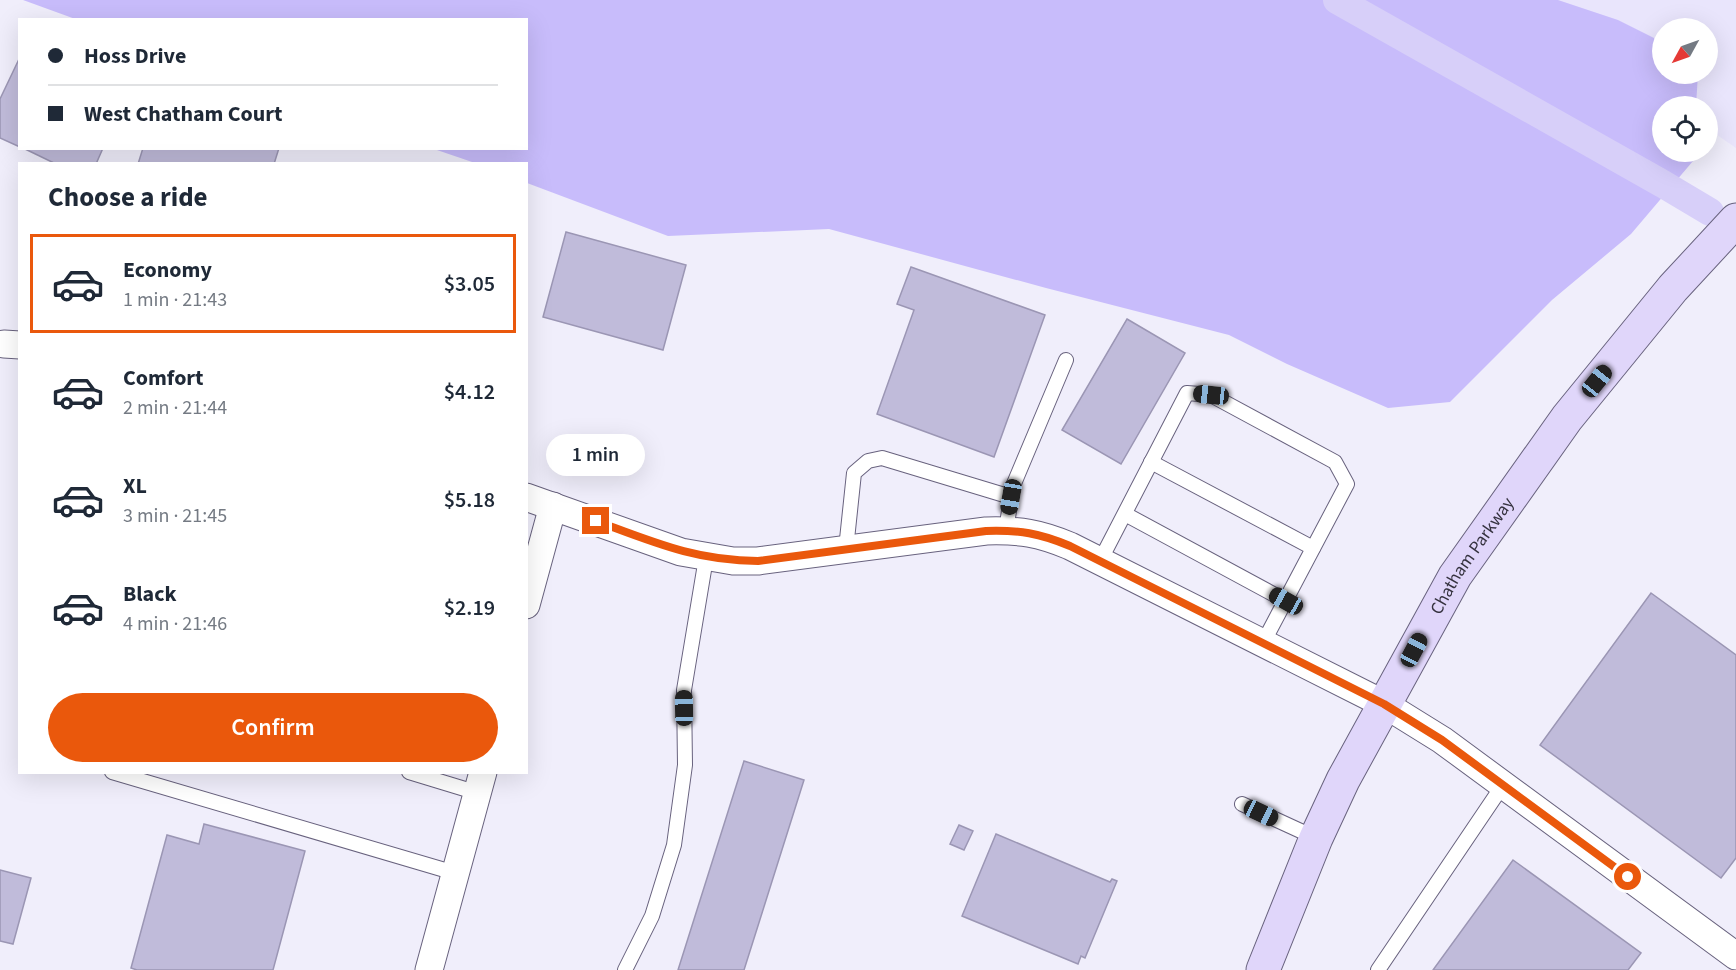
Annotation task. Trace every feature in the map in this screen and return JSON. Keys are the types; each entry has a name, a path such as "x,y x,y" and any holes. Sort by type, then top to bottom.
{"main road":[{"name":"Chatham Parkway","path":"1263,970 1316,838 1343,780 1455,576 1567,418 1673,288 1736,220"}],"street":[{"path":"528,498 681,552 733,561 758,561 986,531 1042,535 1100,561 1384,704 1442,740 1736,956"},
{"path":"528,598 553,506"},
{"path":"429,970 480,783"}],"lane":[{"path":"1006,531 1013,486 1066,360"},
{"path":"1100,561 1187,393 1211,395 1335,462 1347,484 1263,643"},
{"path":"846,549 854,473 868,461 882,458 1011,497"},
{"path":"1151,462 1313,548"},
{"path":"1125,514 1286,601"},
{"path":"625,970 652,916 674,845 685,765 684,690 706,558"},
{"path":"119,774 455,873"},
{"path":"422,774 480,783"},
{"path":"1378,970 1503,785"},
{"path":"1242,804 1316,838"}],"shaded area":[{"path":"23,0 1558,0 1618,20 1652,37 1652,84 1697,84 1697,96 1652,96 1652,162 1692,162 1631,234 1552,300 1450,402 1388,408 1287,364 1229,335 829,229 668,236 528,183 528,162 472,162 437,150 528,150 528,18 72,18"},
{"path":"1529,0 1736,0 1736,148 1718,136 1718,96 1663,96"}],"building":[{"path":"18,61 18,146 0,138 0,99"},
{"path":"27,150 102,150 97,162 52,162"},
{"path":"142,150 278,150 275,162 139,162"},
{"path":"566,232 686,265 663,350 543,317"},
{"path":"911,267 1045,315 994,457 877,414 914,310 897,304"},
{"path":"1127,319 1185,353 1121,464 1062,430"},
{"path":"1651,593 1736,655 1736,858 1721,878 1540,745"},
{"path":"744,761 804,780 744,970 678,970"},
{"path":"204,824 305,851 273,970 137,970 131,968 167,835 199,844"},
{"path":"959,825 973,831 964,850 950,844"},
{"path":"996,834 1110,882 1112,879 1117,881 1085,958 1081,956 1078,964 962,916"},
{"path":"1513,860 1641,953 1628,970 1433,970"},
{"path":"0,870 31,878 13,944 0,941"}],"waterway":[{"path":"1337,0 1710,212"}],"route":[{"path":"596,521 681,552 733,561 758,561 986,531 1012,530 1042,535 1070,546 1384,704 1442,740 1628,877"}]}
